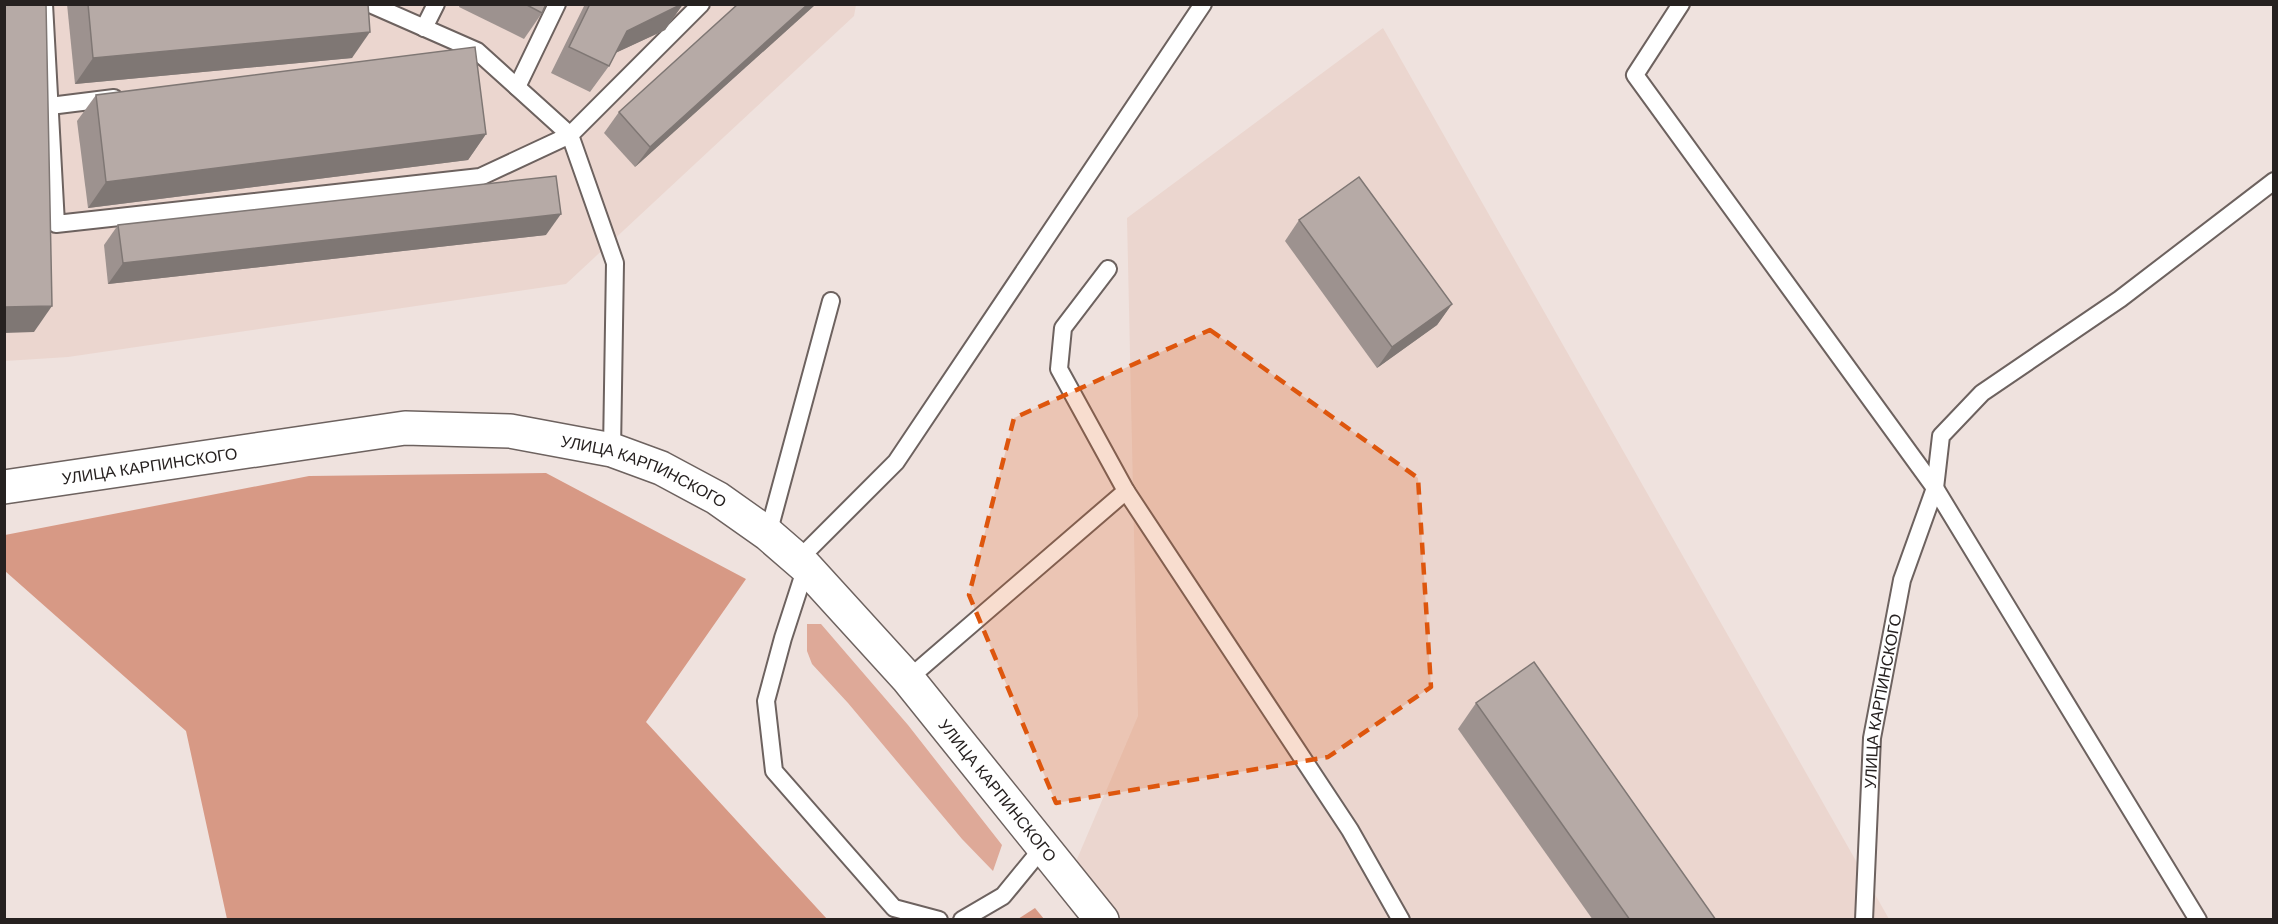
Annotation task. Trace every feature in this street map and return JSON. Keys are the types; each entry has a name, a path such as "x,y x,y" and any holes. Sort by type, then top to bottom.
{"street":[{"name":"УЛИЦА КАРПИНСКОГО","path":"4,487 405,428 510,431 612,450 661,468 717,498 768,534 802,563 908,679 1102,920"}],"lane":[{"path":"44,4 56,224 480,177 570,135 701,4"},
{"path":"370,4 477,51 570,135 615,263 612,450"},
{"path":"424,28 436,4"},
{"path":"517,87 557,4"},
{"path":"939,920 894,908 774,771 766,701 802,563 896,462 1203,4"},
{"path":"1681,4 1635,75 1935,488 2198,920"},
{"path":"442,56 477,51"},
{"path":"50,106 133,95"},
{"name":"УЛИЦА КАРПИНСКОГО","path":"1864,920 1872,738 1902,580 1935,488 1941,436 1982,393 2120,299 2274,181"},
{"path":"1108,269 1063,328 1059,369 1126,491 1350,830 1401,920"},
{"path":"768,534 831,301"},
{"path":"908,679 1126,491"},
{"path":"962,920 1003,896 1044,846"}],"highlighted area":[{"path":"1210,330 1418,478 1431,687 1328,757 1056,803 969,595 1014,418"}],"shaded area":[{"path":"5,5 856,5 854,16 566,284 68,357 5,361"},
{"path":"1383,28 1889,919 1080,920 1066,885 1138,716 1127,218"},
{"path":"546,473 746,579 646,722 827,919 227,919 186,731 5,571 5,535 309,476"},
{"path":"807,624 821,624 908,725 1002,845 993,871 962,839 848,703 812,664 807,651"},
{"path":"1035,908 1044,919 1018,919"}],"building":[{"path":"4,4 46,4 52,306 4,307"},
{"path":"88,4 368,4 370,32 93,58"},
{"path":"525,4 546,4 542,13"},
{"path":"590,4 682,4 627,31 609,66 569,47"},
{"path":"738,4 808,4 650,147 619,112"},
{"path":"475,47 486,134 106,182 96,95"},
{"path":"556,176 561,214 123,263 118,225"},
{"path":"1359,177 1452,304 1392,347 1299,220"},
{"path":"1534,662 1716,920 1630,920 1476,703"}]}
